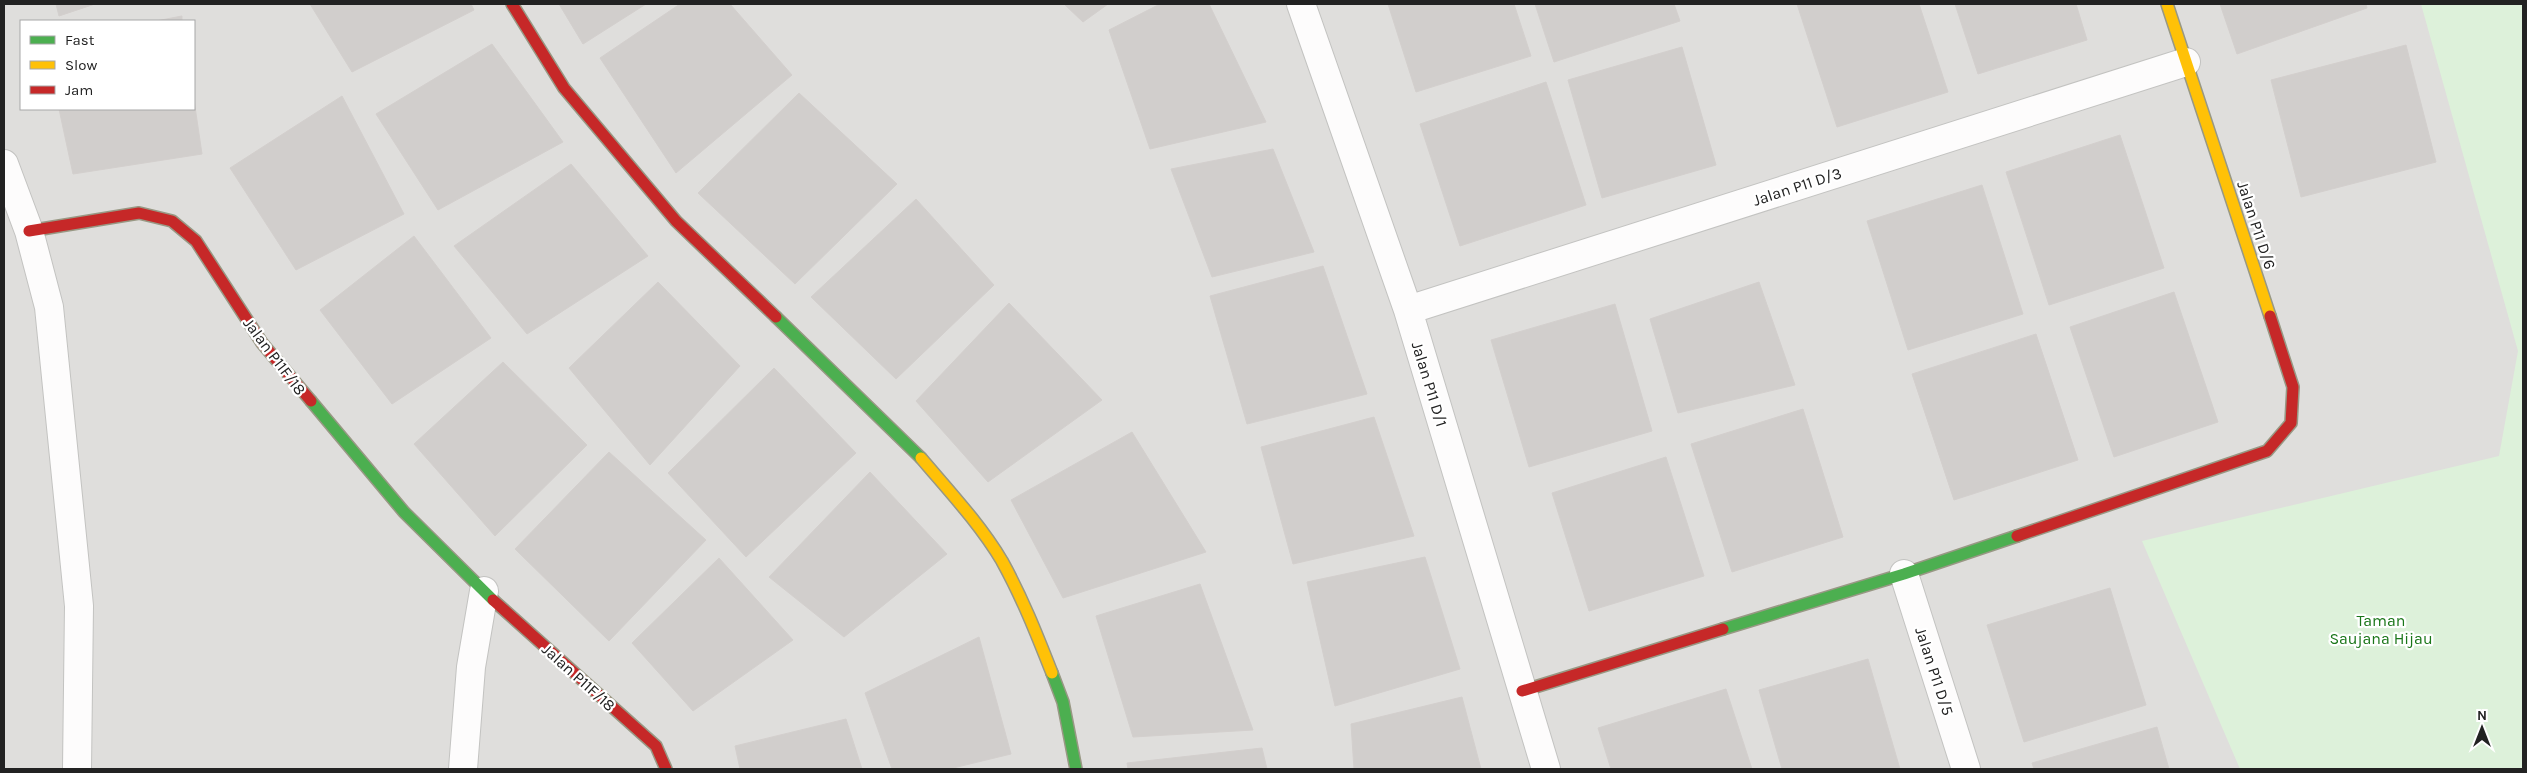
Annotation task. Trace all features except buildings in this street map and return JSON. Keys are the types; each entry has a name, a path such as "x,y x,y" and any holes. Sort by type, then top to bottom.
{"street":[{"path":"512,4 564,88 676,221 912,448 964,508 1001,560 1036,632 1063,702 1076,769"},
{"name":"Jalan P11 D/1","path":"1301,4 1408,310 1546,769"},
{"name":"Jalan P11 D/6","path":"1904,574 2267,451 2291,423 2293,387 2167,4"},
{"name":"Jalan P11 D/3","path":"1408,310 2186,62"},
{"path":"4,164 29,230 49,307 79,606 76,769"},
{"name":"Jalan P11F/18","path":"29,230 139,213 172,221 196,241 262,343 331,428 404,512 484,591 656,746 666,769"},
{"path":"1522,691 1904,574"},
{"name":"Jalan P11 D/5","path":"1904,574 1966,769"},
{"path":"463,769 471,667 484,591"}],"shaded area":[{"path":"4,4 2523,4 2523,769 4,769"}],"green space":[{"name":"Taman Saujana Hijau","path":"2421,4 2523,4 2523,769 2240,769 2142,541 2499,456 2518,351"}],"traffic: fast":[{"path":"776,317 921,458"},
{"path":"311,401 404,512 493,600"},
{"path":"1723,629 1904,574 2017,536"},
{"path":"1052,673 1063,702 1076,769"}],"traffic: slow":[{"path":"2167,4 2270,316"},
{"path":"921,458 974,521 1002,561 1023,602 1052,673"}],"traffic: jam":[{"path":"512,4 564,88 676,221 776,317"},
{"path":"29,231 139,213 172,221 196,241 262,343 311,401"},
{"path":"2017,536 2267,451 2291,423 2293,387 2270,316"},
{"path":"493,600 656,746 666,769"},
{"path":"1522,691 1723,629"}]}
